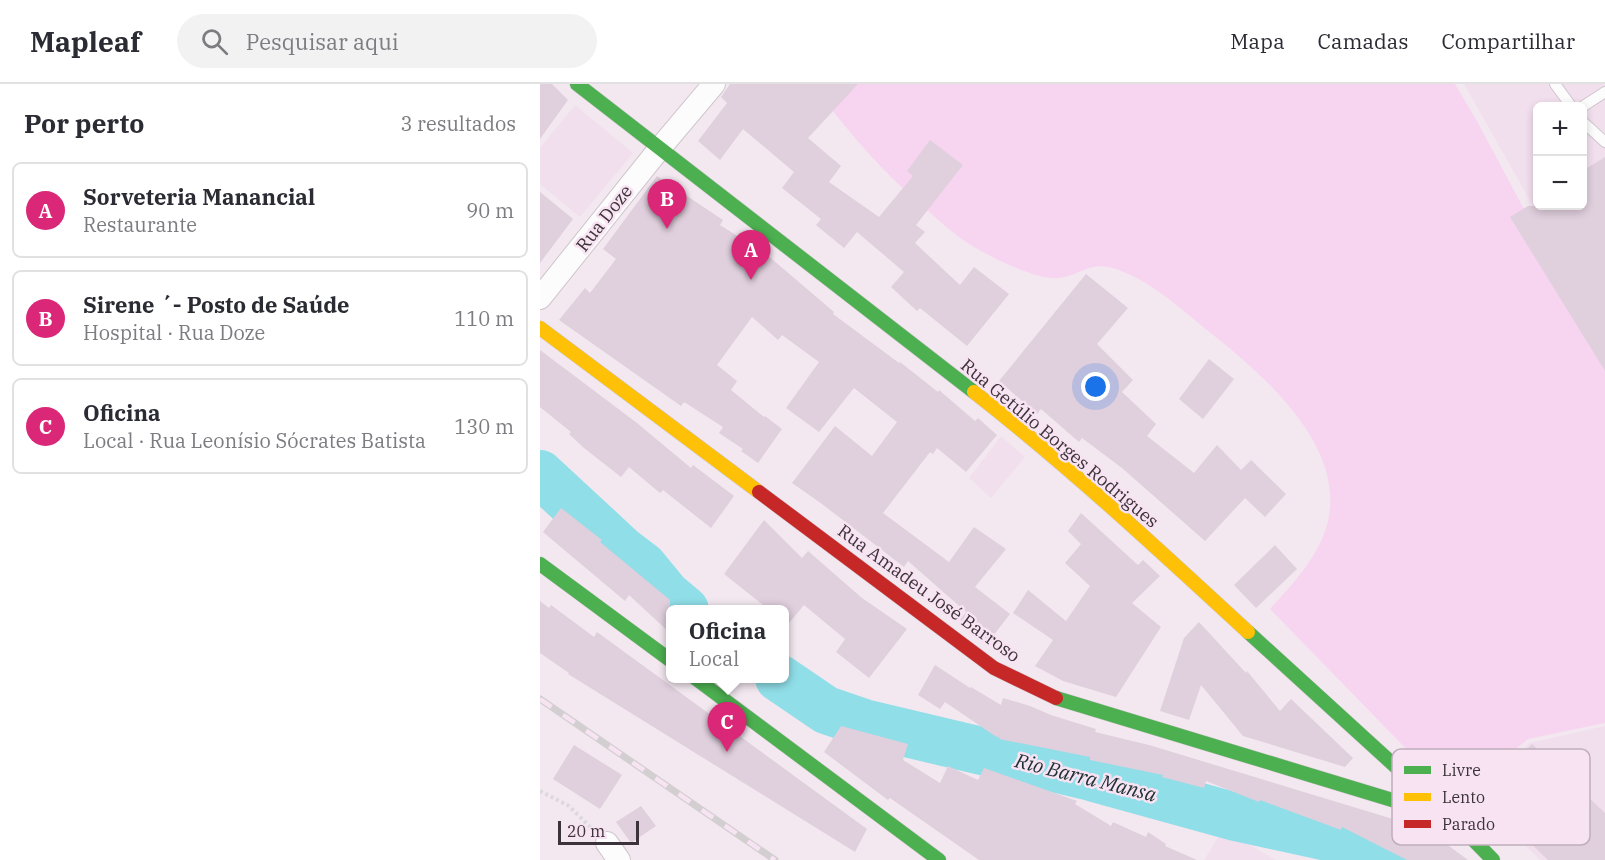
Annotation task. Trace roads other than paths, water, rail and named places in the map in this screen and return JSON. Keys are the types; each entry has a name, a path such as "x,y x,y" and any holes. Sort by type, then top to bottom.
{"street":[{"name":"Rua Getúlio Borges Rodrigues","path":"577,84 1018,426 1126,520 1392,763"},
{"name":"Rua Doze","path":"540,298 714,84"},
{"name":"Rua Amadeu José Barroso","path":"540,327 994,668 1056,699 1392,800"},
{"path":"540,564 666,657"},
{"path":"702,683 939,860"},
{"name":"Rua Getúlio Borges Rodrigues","path":"1478,845 1492,860"}],"lane":[{"path":"1556,84 1568,102"},
{"path":"1587,104 1605,93"},
{"path":"1587,126 1605,142"}],"waterway":[{"name":"Rio Barra Mansa","path":"540,474 622,550 643,566 666,594 679,605"},
{"name":"Rio Barra Mansa","path":"786,683 826,710 864,723 1091,777 1236,817 1346,841 1388,853 1400,860"}],"railway":[{"path":"540,699 775,860"}],"place":[{"name":"Sirene ´- Posto de Saúde","path":"667,229"},
{"name":"Sorveteria Manancial","path":"751,280"},
{"name":"Oficina","path":"727,752"}]}
